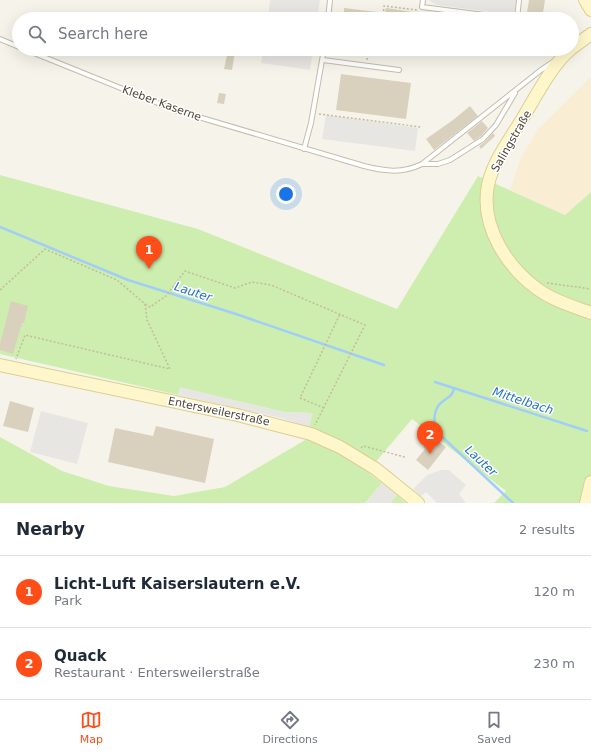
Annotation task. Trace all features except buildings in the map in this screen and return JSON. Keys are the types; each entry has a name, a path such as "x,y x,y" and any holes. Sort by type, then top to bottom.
{"main road":[{"path":"586,0 591,10"},
{"name":"Salingstraße","path":"579,43 591,34"},
{"name":"Salingstraße","path":"566,56 537,94 500,156 488,185 487,207 491,229 500,248 512,265 536,288 549,296 565,304 591,313"},
{"name":"Entersweilerstraße","path":"0,365 237,415 312,434 355,456 376,469 418,503"},
{"path":"586,503 591,482"}],"lane":[{"path":"329,12 330,0"},
{"path":"423,0 422,7 461,12"},
{"path":"517,12 519,0"},
{"path":"0,39 12,44"},
{"name":"Kleber Kaserne","path":"41,56 175,110 304,149 387,171 407,170 422,164"},
{"path":"304,149 313,113 323,56"},
{"path":"422,164 541,70 561,56"},
{"path":"323,60 399,70"},
{"path":"422,164 438,164 450,160 483,139 496,125 510,99 518,88"}],"path":[{"path":"384,12 384,6 419,11 422,7"},
{"path":"366,66 367,56"},
{"path":"313,113 421,127"},
{"path":"0,290 45,250 117,280 150,307 166,296 185,271 235,288 252,282 271,285 365,325 313,430"},
{"path":"542,286 549,283 591,288"},
{"path":"16,360 25,335 170,369 147,320 145,304"},
{"path":"324,408 300,398 340,314"},
{"path":"355,456 363,446 405,457"}],"shaded area":[{"path":"270,0 320,0 318,12 269,12"},
{"path":"428,0 516,0 514,12 491,12 437,5"},
{"path":"262,56 312,56 310,70 261,63"},
{"path":"591,77 591,192 565,215 510,190 521,157 539,128"},
{"path":"326,115 418,128 415,151 322,139"},
{"path":"180,387 284,412 313,413 309,427 281,418 178,395"},
{"path":"41,411 88,423 77,464 30,452"},
{"path":"441,470 449,470 466,485 459,494 466,503 437,503 426,492 421,496 413,489 427,475"},
{"path":"382,483 397,495 390,503 365,503"}],"green space":[{"path":"0,175 198,229 397,309 478,176 565,215 591,192 591,503 494,503 506,491 412,419 374,464 341,443 309,427 312,413 284,412 180,388 178,395 0,354"},
{"path":"0,437 62,471 109,486 174,496 225,487 307,439 336,452 362,468 382,483 365,503 0,503"},
{"path":"397,495 406,503 390,503"}],"waterway":[{"name":"Lauter","path":"0,227 128,280 236,314 384,365"},
{"name":"Mittelbach","path":"435,382 587,431"},
{"name":"Lauter","path":"454,388 451,395 439,405 435,412 434,420 437,432 513,503"}],"place":[{"name":"Licht-Luft Kaiserslautern e.V.","path":"149,269"},
{"name":"Quack","path":"430,454"}]}
